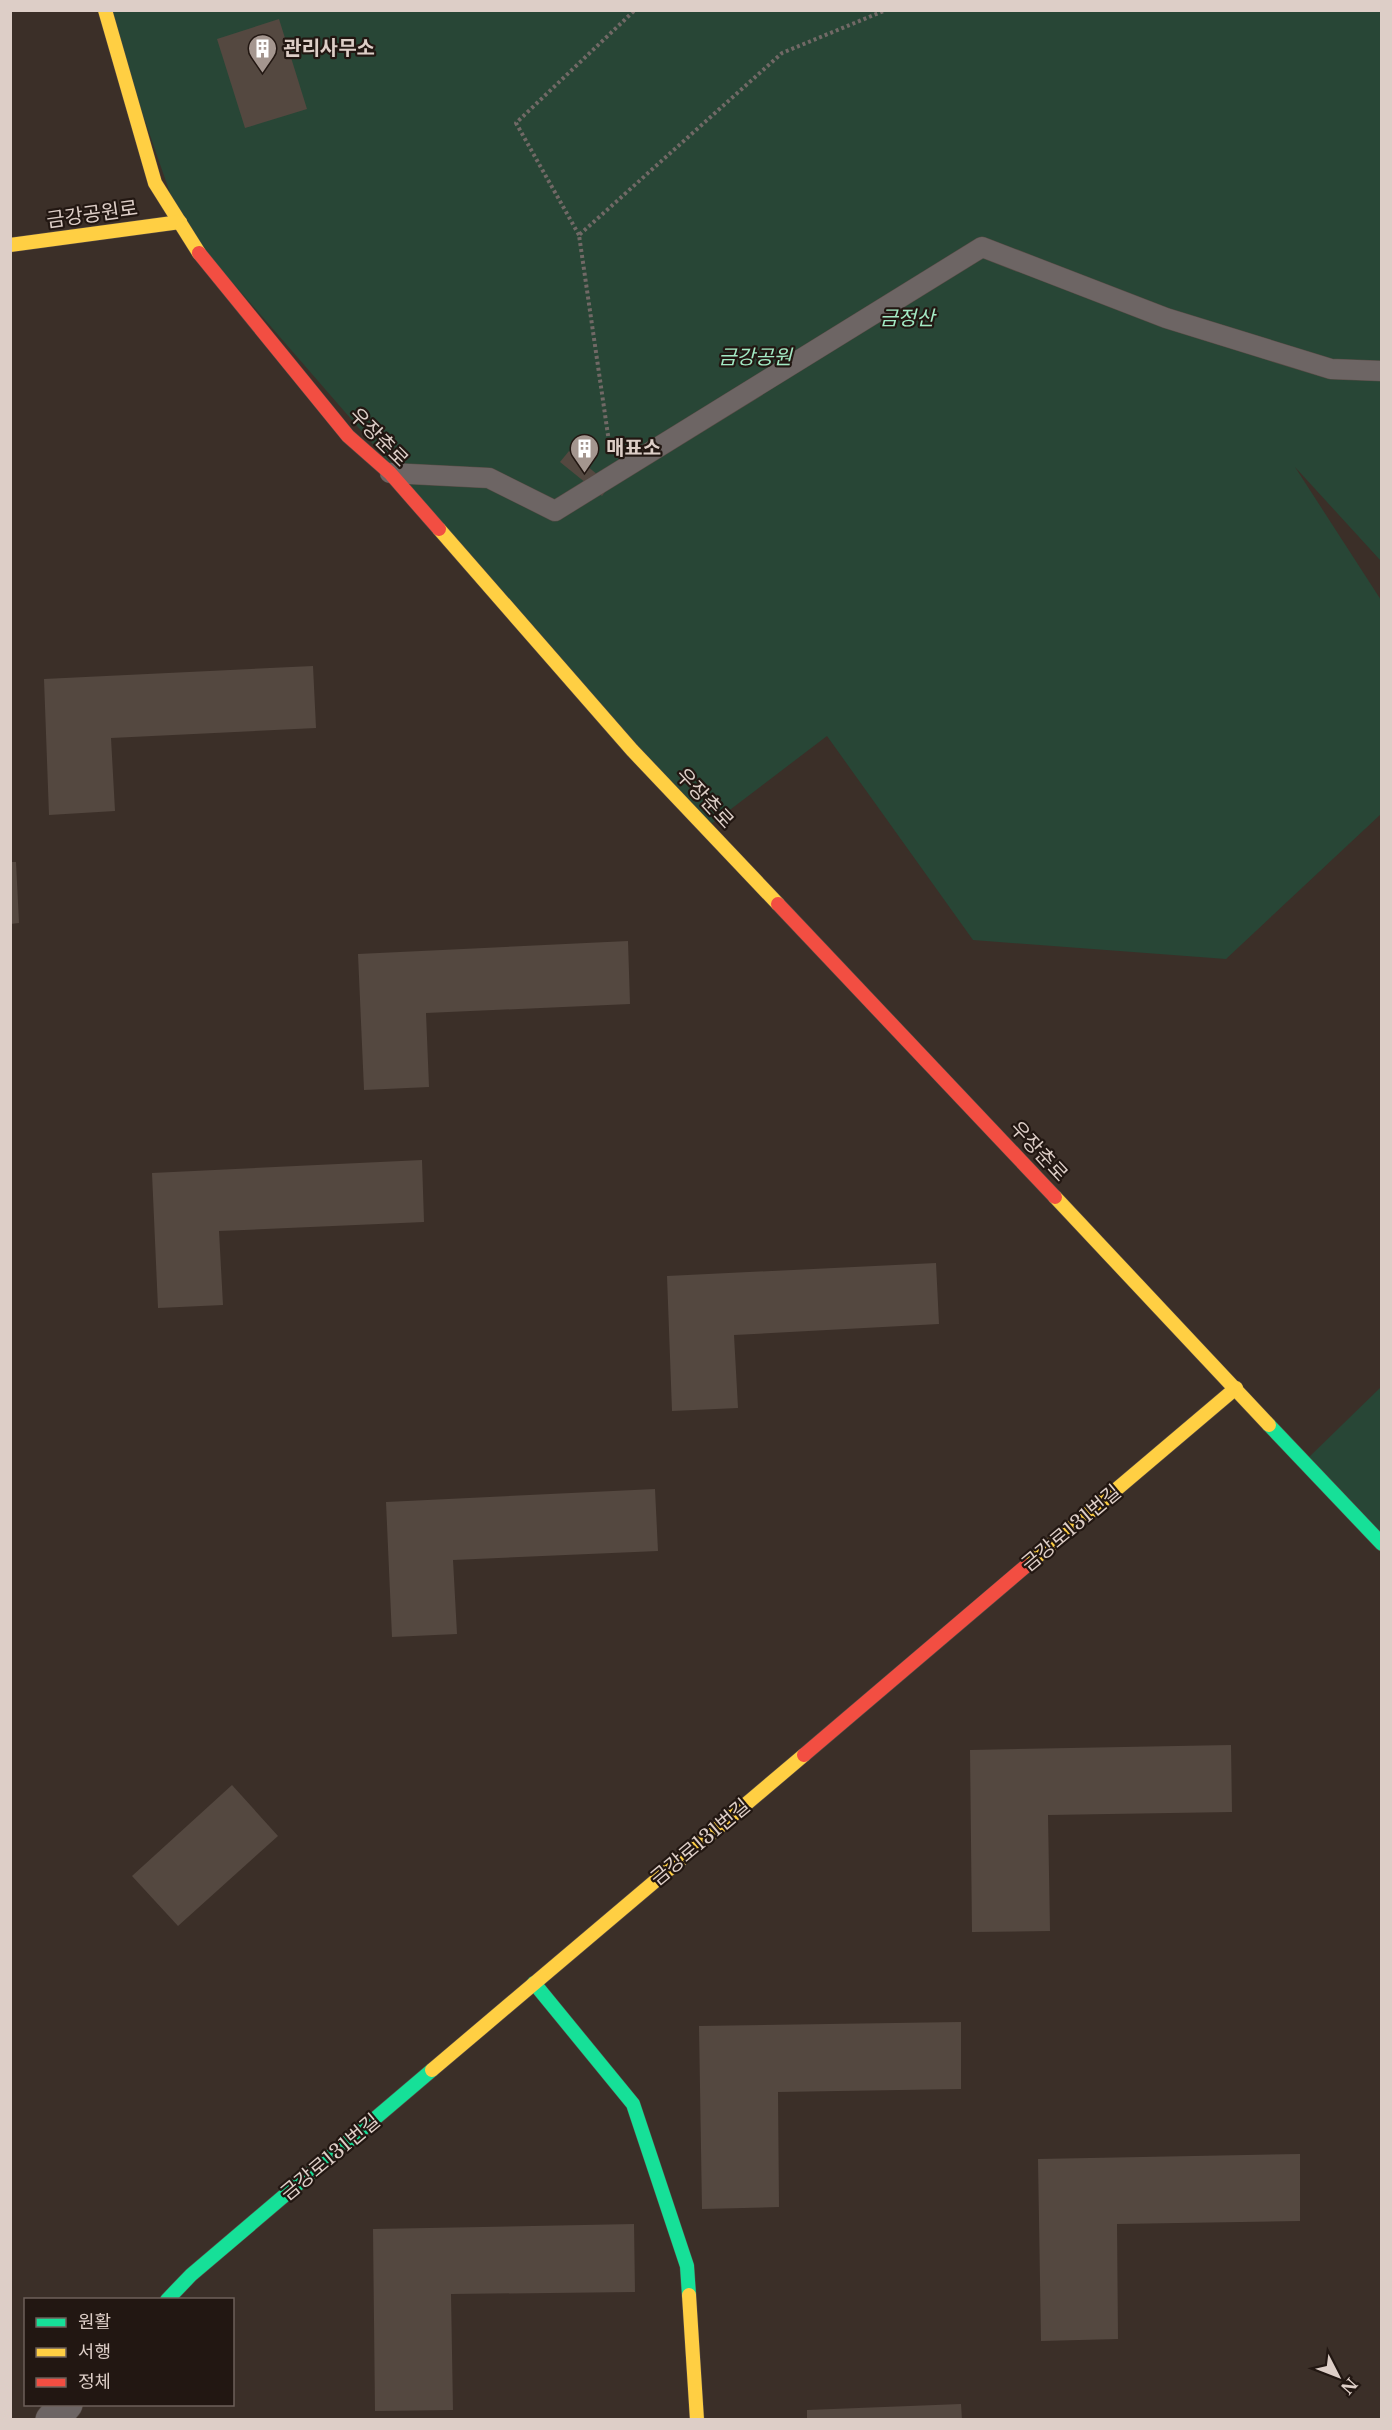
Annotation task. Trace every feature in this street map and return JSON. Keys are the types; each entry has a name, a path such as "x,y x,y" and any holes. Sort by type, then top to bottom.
{"street":[{"name":"우장춘로","path":"105,10 156,183 204,262 348,436 390,473 632,750 1382,1544"},
{"name":"금강공원로","path":"10,245 180,222"},
{"name":"금강로131번길","path":"169,2298 190,2275 1236,1388"},
{"path":"534,1983 633,2104 687,2266 696,2420"}],"lane":[{"path":"390,473 489,478 555,511 982,247 1166,318 1331,369 1382,371"}],"path":[{"path":"614,475 579,235 516,123 635,10"},
{"path":"579,235 782,53 886,10"}],"green space":[{"name":"금정산","path":"107,11 1381,11 1381,561 1295,467 1381,600 1381,814 1226,959 973,940 827,736 706,828 180,222"},
{"path":"1381,1387 1381,1544 1304,1462"}],"building":[{"name":"관리사무소","path":"279,19 307,109 245,128 217,39"},
{"name":"매표소","path":"569,451 610,485 602,496 560,462"},
{"path":"313,666 316,728 111,738 115,811 49,815 44,679"},
{"path":"10,862 16,862 19,923 10,924"},
{"path":"628,941 630,1004 426,1013 429,1087 364,1090 358,954"},
{"path":"422,1160 424,1222 219,1231 223,1305 158,1308 152,1173"},
{"path":"936,1263 939,1324 734,1335 738,1408 672,1411 667,1276"},
{"path":"655,1489 658,1551 453,1560 457,1634 392,1637 386,1502"},
{"path":"1231,1745 1232,1812 1048,1815 1050,1931 972,1932 970,1750"},
{"path":"232,1785 278,1836 178,1926 132,1876"},
{"path":"961,2022 961,2089 778,2092 779,2207 702,2209 699,2026"},
{"path":"1300,2154 1300,2221 1117,2224 1118,2339 1041,2341 1038,2159"},
{"path":"634,2224 635,2292 451,2294 453,2410 375,2411 373,2229"},
{"path":"961,2404 962,2420 807,2420 807,2410"}],"traffic: fast":[{"path":"1269,1425 1382,1544"},
{"path":"534,1983 633,2104 687,2266 689,2295"},
{"path":"169,2298 191,2275 432,2070"}],"traffic: slow":[{"path":"105,10 155,183 199,253"},
{"path":"10,245 180,222"},
{"path":"439,529 632,750 778,904"},
{"path":"1055,1197 1269,1425"},
{"path":"1026,1566 1236,1388"},
{"path":"432,2070 804,1755"},
{"path":"689,2295 697,2420"}],"traffic: jam":[{"path":"199,253 348,436 390,473 439,529"},
{"path":"778,904 1055,1197"},
{"path":"804,1755 1026,1566"}],"place":[{"name":"관리사무소","path":"262,74"},
{"name":"매표소","path":"585,474"}],"park label":[{"name":"금강공원","path":"755,357"}]}
